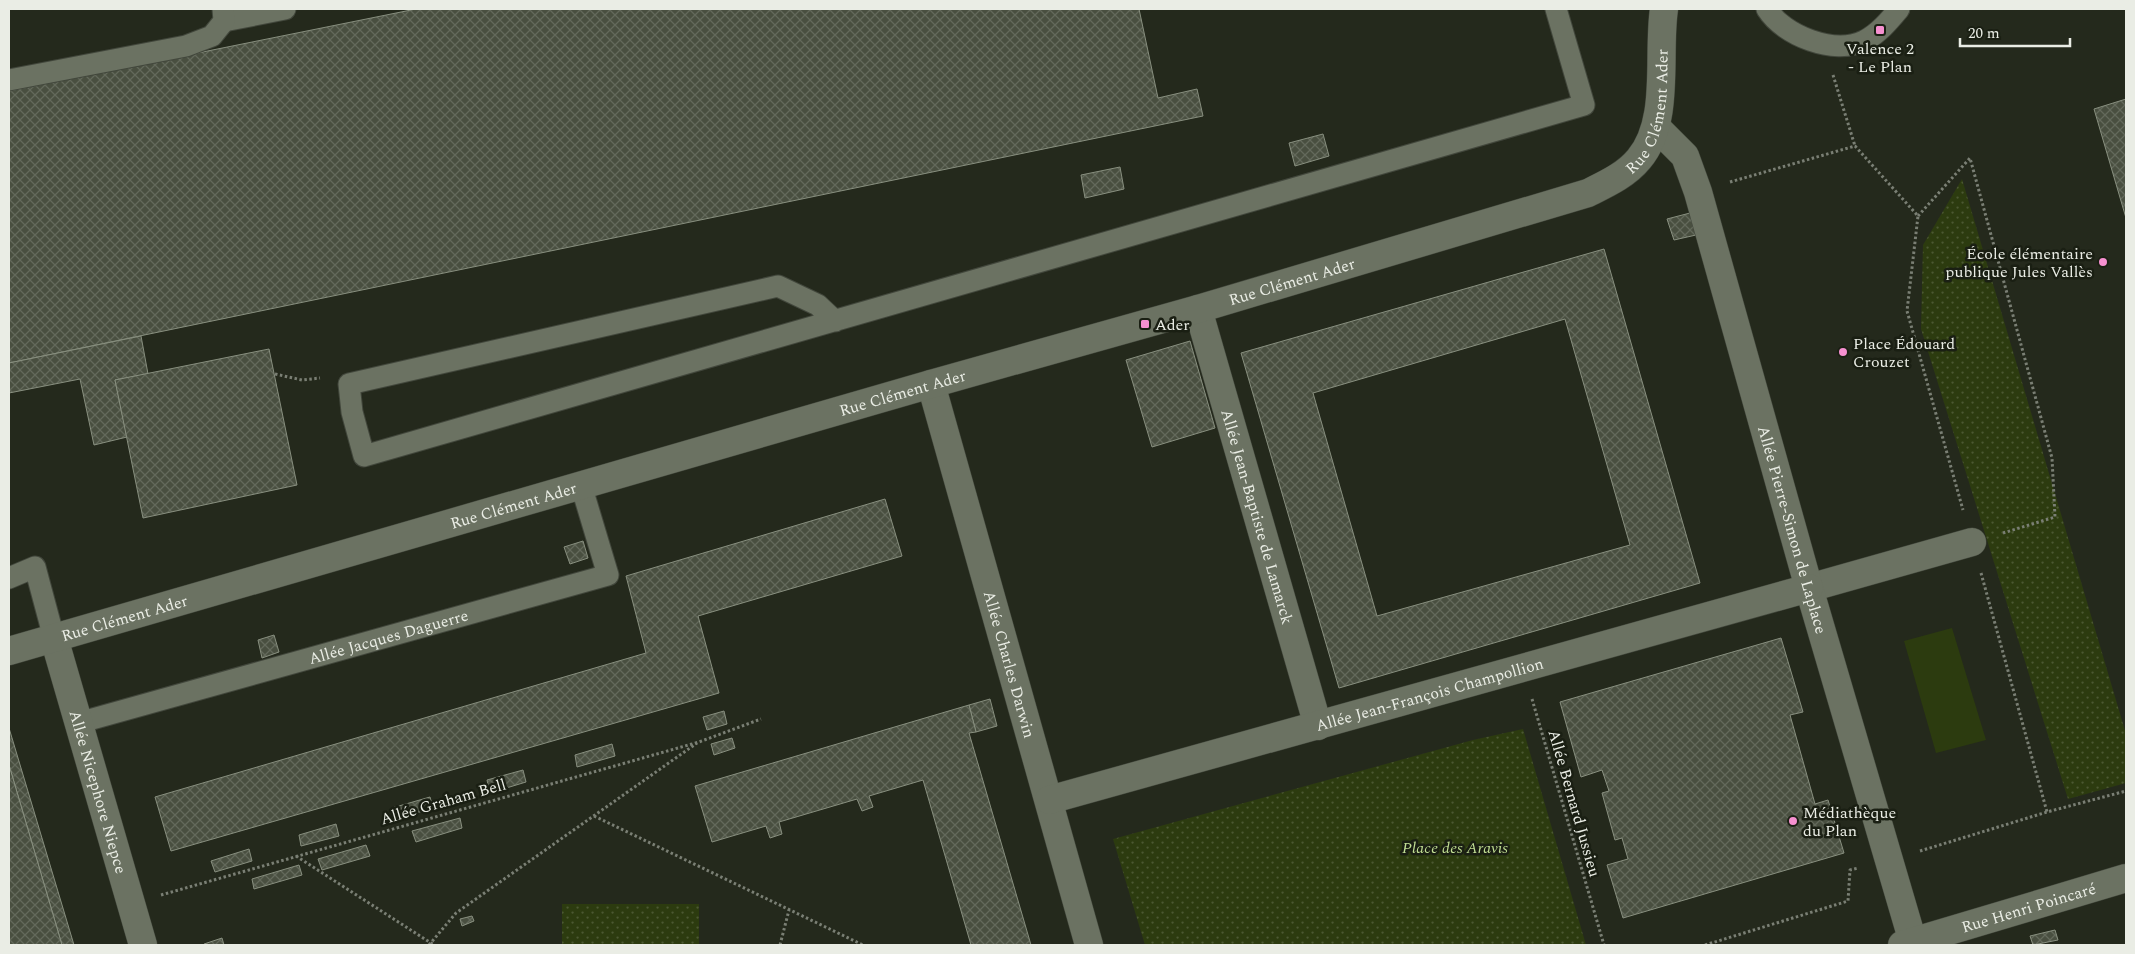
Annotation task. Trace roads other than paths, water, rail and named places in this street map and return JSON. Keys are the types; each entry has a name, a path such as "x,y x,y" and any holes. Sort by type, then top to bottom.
{"street":[{"name":"Rue Clément Ader","path":"9,650 931,384 1198,309 1588,193 1620,176 1640,159 1656,127 1664,9"},
{"name":"Allée Pierre-Simon de Laplace","path":"1656,127 1685,156 1698,192 1908,944"},
{"name":"Allée Jean-Baptiste de Lamarck","path":"1198,309 1318,726"},
{"name":"Allée Charles Darwin","path":"931,384 1049,800 1088,945"},
{"name":"Allée Jean-François Champollion","path":"1049,800 1972,542"},
{"name":"Allée Nicephore Niepce","path":"54,638 143,945"},
{"name":"Rue Henri Poincaré","path":"1908,944 2126,878"}],"lane":[{"path":"9,80 186,46 212,36 223,15 285,9"},
{"path":"835,321 818,305 778,286 349,384 352,412 364,456 835,321 1584,105 1556,9"},
{"path":"1767,9 1790,31 1810,41 1848,45 1864,41 1880,30 1898,9"},
{"name":"Allée Jacques Daguerre","path":"78,723 608,575 581,485"},
{"path":"9,578 35,567 54,638"}],"place":[{"name":"Valence 2 - Le Plan","path":"1880,30"},
{"name":"École élémentaire publique Jules Vallès","path":"2103,262"},
{"name":"Ader","path":"1145,324"},
{"name":"Place Édouard Crouzet","path":"1843,352"},
{"name":"Médiathèque du Plan","path":"1793,821"}],"park label":[{"name":"Place des Aravis","path":"1455,847"}]}
